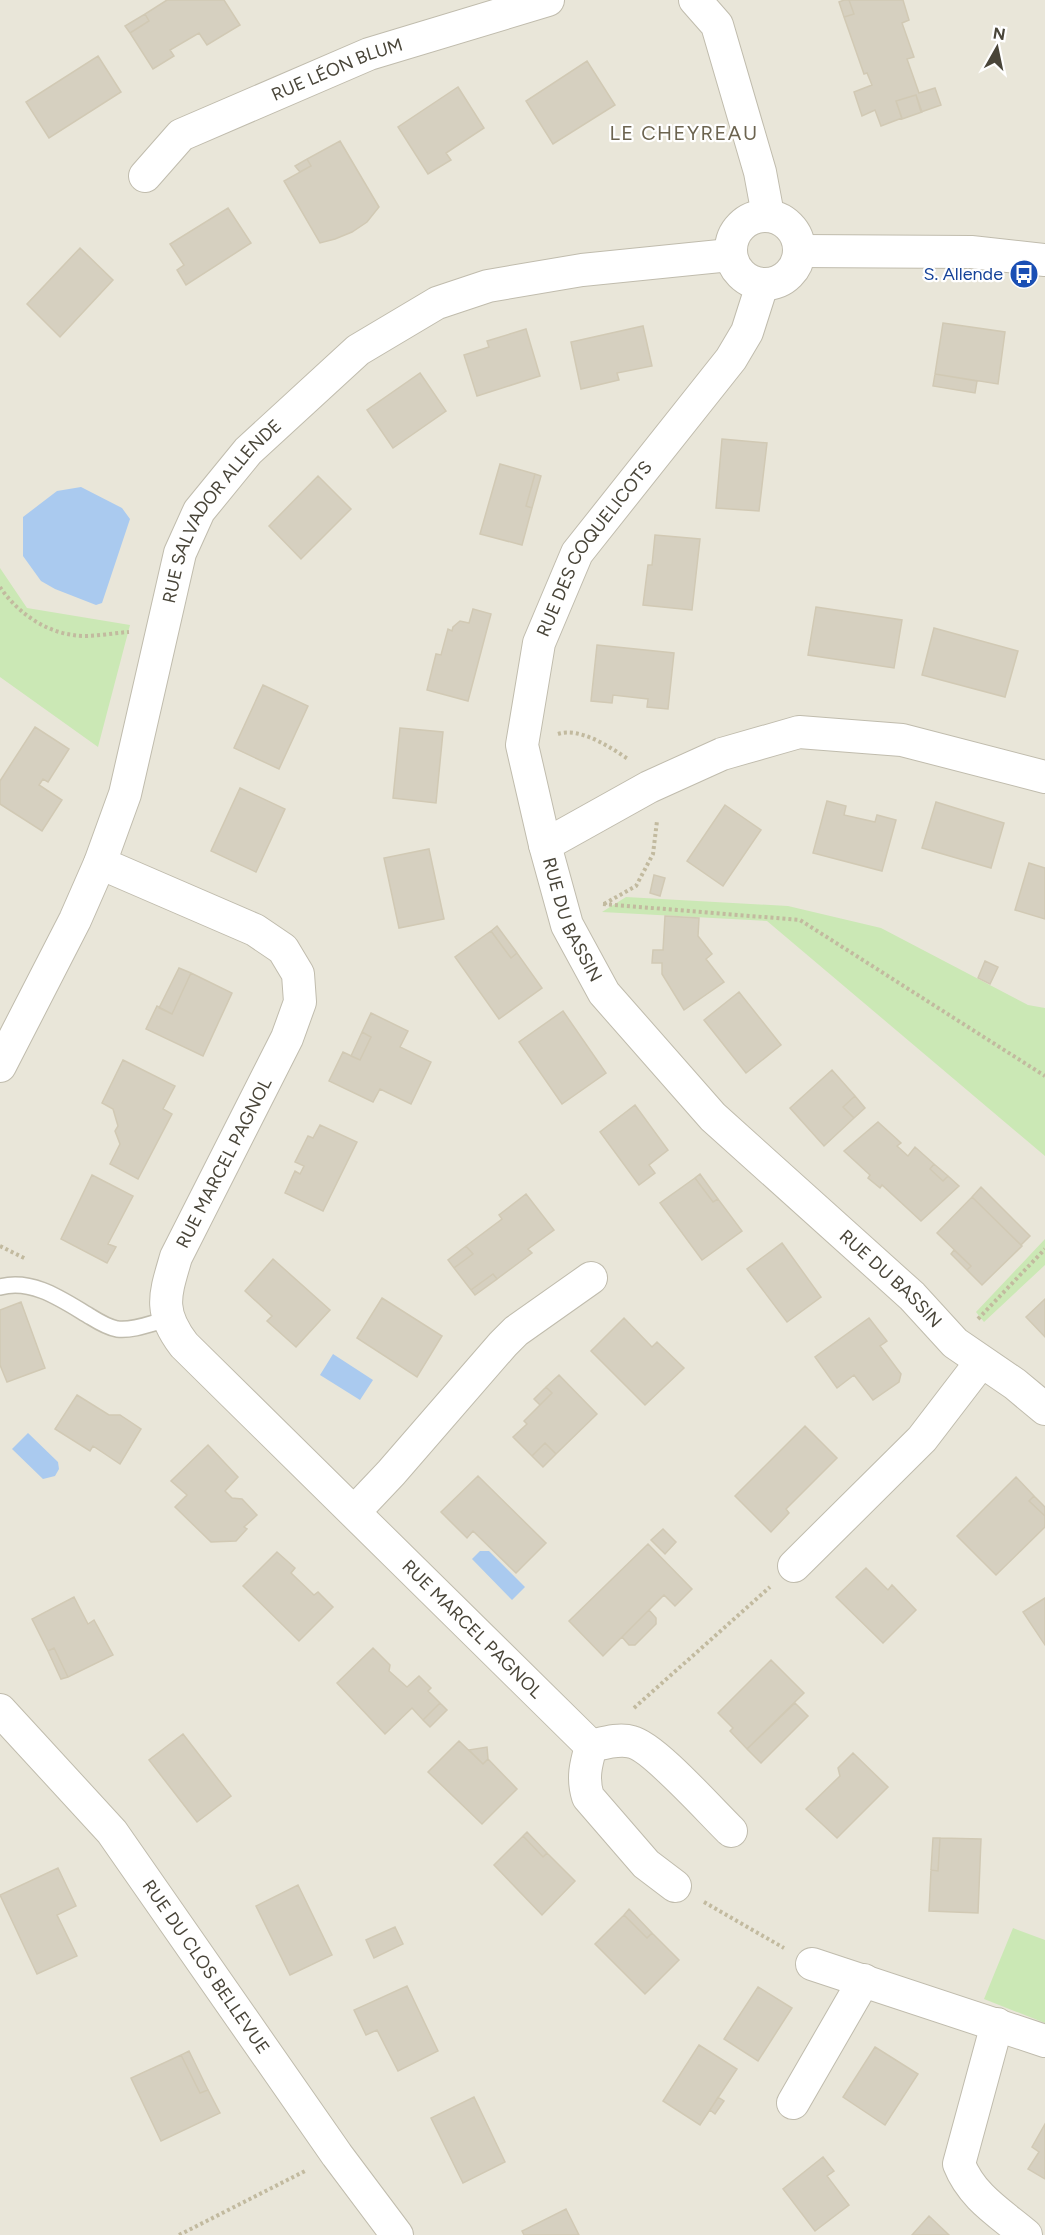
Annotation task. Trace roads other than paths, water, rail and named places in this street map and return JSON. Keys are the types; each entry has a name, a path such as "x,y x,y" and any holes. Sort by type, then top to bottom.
{"street":[{"name":"RUE LÉON BLUM","path":"145,176 181,135 369,54 548,0"},
{"path":"695,0 717,25 760,172 768,214"},
{"path":"768,214 792,226 801,251 795,269 781,282 762,285 747,280 741,275 730,255 733,234 748,219 768,214"},
{"path":"801,251 971,252 1045,260"},
{"name":"RUE SALVADOR ALLENDE","path":"0,1066 75,920 100,863 125,794 180,553 199,512 248,451 357,350 437,303 488,286 582,270 730,255"},
{"name":"RUE DES COQUELICOTS","path":"545,845 522,745 539,643 577,553 731,358 747,332 762,285"},
{"name":"RUE DU BASSIN","path":"1045,777 902,740 799,732 712,759 649,787 545,845 567,925 604,993 713,1117 912,1296 955,1343 1015,1384 1045,1409"},
{"name":"RUE MARCEL PAGNOL","path":"100,863 255,930 283,949 298,974 300,1002 287,1038 176,1257 167,1287 168,1319 184,1344 591,1746"},
{"path":"355,1511 516,1331 591,1278"},
{"path":"794,1566 922,1439 981,1362"},
{"name":"RUE DU CLOS BELLEVUE","path":"0,1710 112,1832 337,2155 397,2235"},
{"path":"675,1886 646,1864 588,1797 584,1785 584,1770 591,1746 619,1740 633,1742 650,1752 731,1832"},
{"path":"812,1964 1045,2041"},
{"path":"792,2103 864,1980"},
{"path":"996,2024 959,2164 966,2180 979,2196 1026,2235"}],"lane":[{"path":"0,1287 17,1284 32,1286 105,1325 117,1329 130,1329 168,1319"}],"water":[{"path":"81,487 122,508 130,519 102,603 96,605 41,581 23,556 23,517 57,491"},
{"path":"333,1354 373,1380 360,1400 320,1375"},
{"path":"28,1433 58,1462 59,1469 55,1476 43,1479 12,1449"},
{"path":"480,1551 489,1551 525,1587 512,1600 472,1559"}],"place":[{"name":"S. Allende","path":"1024,274"}],"district":[{"name":"LE CHEYREAU","path":"684,133"}]}
